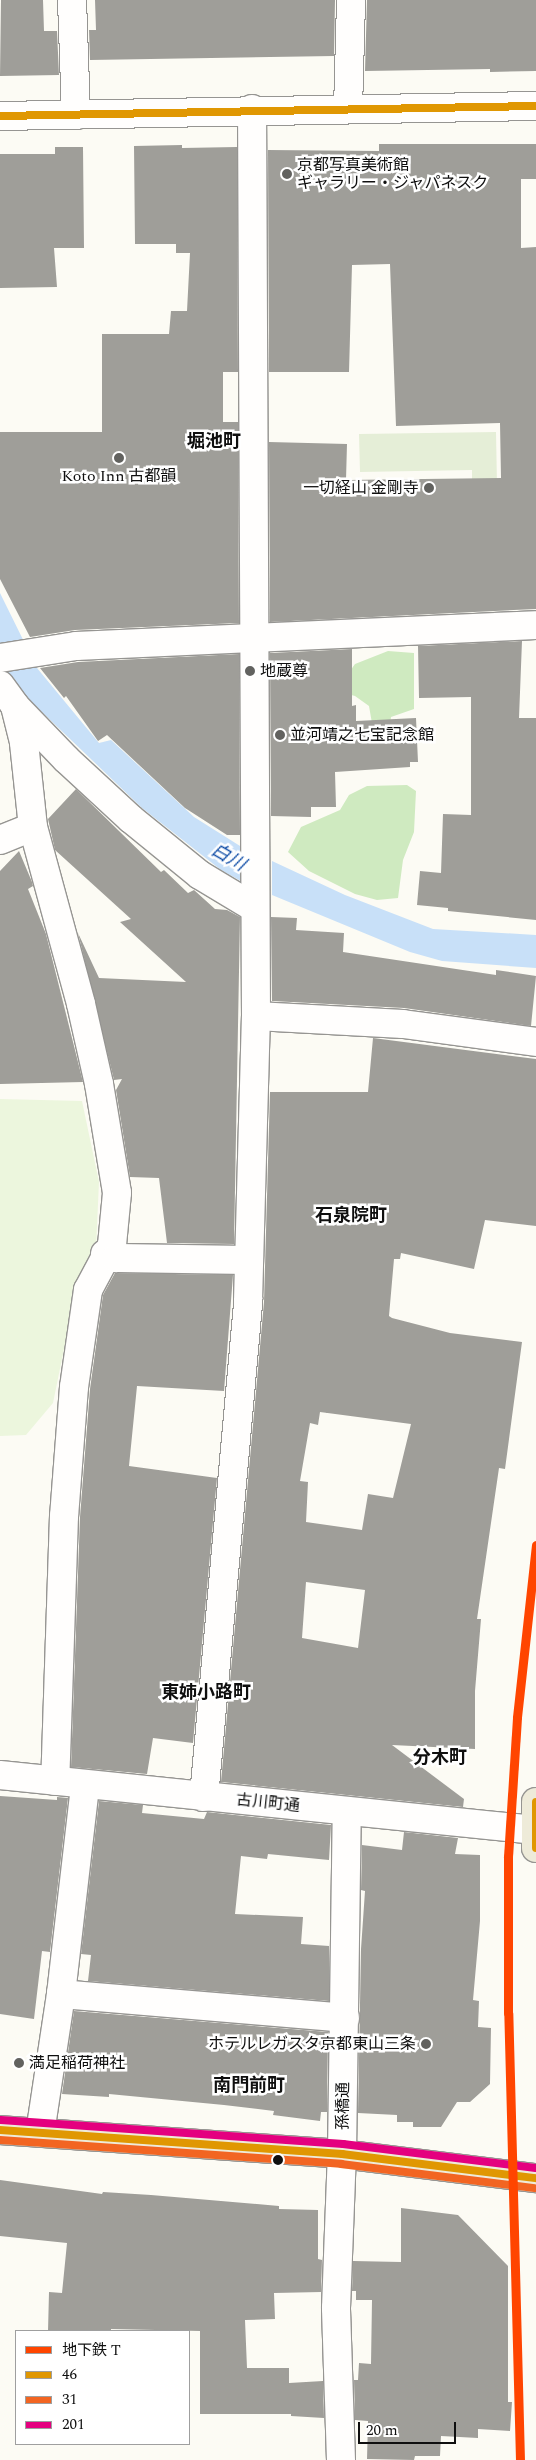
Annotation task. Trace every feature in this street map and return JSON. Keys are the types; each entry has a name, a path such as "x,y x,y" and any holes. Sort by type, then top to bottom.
{"main road":[{"path":"536,1802 536,1839"},
{"path":"0,2130 342,2154 536,2178"}],"street":[{"path":"72,0 76,115"},
{"path":"348,109 351,0"},
{"path":"0,116 536,106"},
{"path":"204,1797 249,1260 256,1016 252,110"},
{"path":"0,658 29,651 536,625"},
{"path":"5,699 131,820 200,875 255,900"},
{"path":"5,699 24,743 33,828 81,1004 99,1084 117,1193 115,1231 88,1290 74,1387 64,1516 55,1781"},
{"path":"0,840 33,828"},
{"path":"256,1016 403,1024 536,1042"},
{"path":"105,1254 116,1258 249,1260"},
{"name":"古川町通","path":"0,1775 347,1811 536,1839"},
{"path":"40,2133 61,1994 85,1785"},
{"name":"孫橋通","path":"341,2460 336,2308 342,2154 347,1811"},
{"path":"61,1994 345,2018"}],"green space":[{"path":"496,432 497,484 472,485 472,470 360,472 359,434"},
{"path":"388,651 414,653 414,709 391,717 389,734 374,735 369,706 355,696 336,691 355,664"},
{"path":"407,785 416,791 414,832 403,860 398,898 377,900 355,894 309,871 288,852 301,827 340,810 349,795 367,786"},
{"path":"0,1099 82,1101 99,1182 96,1248 77,1285 53,1403 26,1435 0,1436"}],"water":[{"name":"白川","path":"0,593 37,668 99,743 111,740 194,817 248,851 248,885 221,870 142,808 19,690 0,664"},
{"path":"272,861 345,895 433,929 536,935 536,968 442,961 410,952 272,895"}],"building":[{"path":"1,0 43,0 44,31 57,31 59,75 0,76"},
{"path":"95,0 335,0 334,56 90,60 89,30 96,30"},
{"path":"367,0 536,0 536,71 490,72 490,69 365,71"},
{"path":"379,144 536,144 536,179 521,179 521,248 536,247 536,609 270,622 269,442 347,444 346,480 501,478 500,423 396,426 390,264 352,265 349,372 269,372 268,150 379,151"},
{"path":"182,145 182,148 237,147 238,372 223,372 223,422 238,422 239,623 75,630 30,637 0,579 0,432 102,432 102,334 169,334 171,311 187,311 190,253 176,253 176,244 135,244 134,146"},
{"path":"55,147 83,147 84,248 54,248 57,287 0,288 0,154 55,154"},
{"path":"522,641 519,718 536,718 536,920 448,911 448,908 417,905 420,871 441,873 443,814 471,815 471,697 419,698 418,646"},
{"path":"352,649 352,706 356,705 356,721 416,718 418,762 410,762 410,767 335,772 336,807 311,807 311,817 271,816 270,653"},
{"path":"239,654 240,835 227,835 185,808 107,735 98,741 66,696 64,698 40,668 78,662"},
{"path":"76,789 161,872 164,870 188,893 194,890 215,909 227,910 240,917 234,1244 167,1243 159,1178 130,1177 116,1090 122,1079 114,1080 78,933 99,978 186,982 120,922 131,919 55,850 48,819"},
{"path":"19,851 32,882 33,886 28,889 46,934 83,1082 0,1084 0,871"},
{"path":"271,917 297,918 296,930 344,933 343,952 496,975 496,970 536,976 531,1026 404,1008 272,1001"},
{"path":"373,1038 536,1059 536,1226 485,1220 474,1269 401,1253 400,1259 394,1259 389,1316 392,1318 450,1333 522,1342 505,1469 499,1468 477,1619 481,1619 475,1691 475,1749 392,1745 464,1799 463,1807 221,1782 264,1302 270,1092 368,1092","holes":["320,1412 411,1424 393,1498 368,1494 362,1530 306,1522 308,1482 300,1481 310,1423 318,1425","306,1582 365,1590 358,1648 302,1638"]},
{"path":"115,1273 233,1275 224,1391 137,1386 129,1466 217,1478 193,1743 153,1738 147,1774 71,1767 80,1517 90,1389 103,1295"},
{"path":"0,1796 57,1800 57,1797 68,1798 50,1952 42,1951 34,2019 0,2014"},
{"path":"99,1801 143,1805 142,1813 204,1819 207,1812 331,1825 329,1860 268,1854 267,1859 241,1856 235,1914 303,1917 301,1944 329,1946 329,2001 88,1981 91,1955 81,1954"},
{"path":"404,1832 458,1838 455,1854 480,1855 480,1921 473,2000 479,2001 478,2027 491,2028 490,2084 470,2102 457,2102 441,2127 413,2127 413,2122 397,2122 397,2115 358,2113 361,1949 365,1891 361,1890 362,1845 402,1850"},
{"path":"74,2011 328,2032 327,2112 321,2112 320,2121 273,2115 274,2111 224,2105 109,2094 109,2097 62,2094"},
{"path":"0,2180 102,2194 103,2192 151,2195 279,2206 279,2209 318,2210 318,2259 322,2260 321,2292 274,2293 275,2319 245,2320 247,2368 289,2368 289,2383 323,2381 324,2418 291,2416 291,2414 200,2414 200,2331 48,2330 49,2292 62,2293 67,2243 0,2236"},
{"path":"401,2208 458,2215 508,2266 508,2402 512,2402 510,2431 478,2429 478,2438 441,2436 440,2456 415,2456 414,2460 367,2459 368,2421 355,2420 354,2380 358,2380 359,2363 371,2364 372,2300 356,2300 356,2291 352,2291 353,2261 401,2262"}],"metro line":[{"name":"T","path":"520,2460 508,2013 508,1857 517,1717 536,1545"}],"transit line":[{"name":"46","path":"0,116 536,106"},
{"name":"46","path":"536,1802 536,1848"},
{"name":"201","path":"1,2120 343,2144 536,2168"},
{"name":"46","path":"0,2130 342,2154 536,2178"},
{"name":"31","path":"0,2140 341,2164 535,2188"}],"place":[{"name":"京都写真美術館 ギャラリー・ジャパネスク","path":"287,174"},
{"name":"Koto Inn 古都韻","path":"119,458"},
{"name":"一切経山 金剛寺","path":"429,488"},
{"name":"地蔵尊","path":"250,671"},
{"name":"並河靖之七宝記念館","path":"280,735"},
{"name":"ホテルレガスタ京都東山三条","path":"426,2044"},
{"name":"満足稲荷神社","path":"19,2063"}],"district":[{"name":"堀池町","path":"214,442"},
{"name":"石泉院町","path":"351,1216"},
{"name":"東姉小路町","path":"206,1693"},
{"name":"分木町","path":"440,1758"},
{"name":"南門前町","path":"249,2086"}]}
